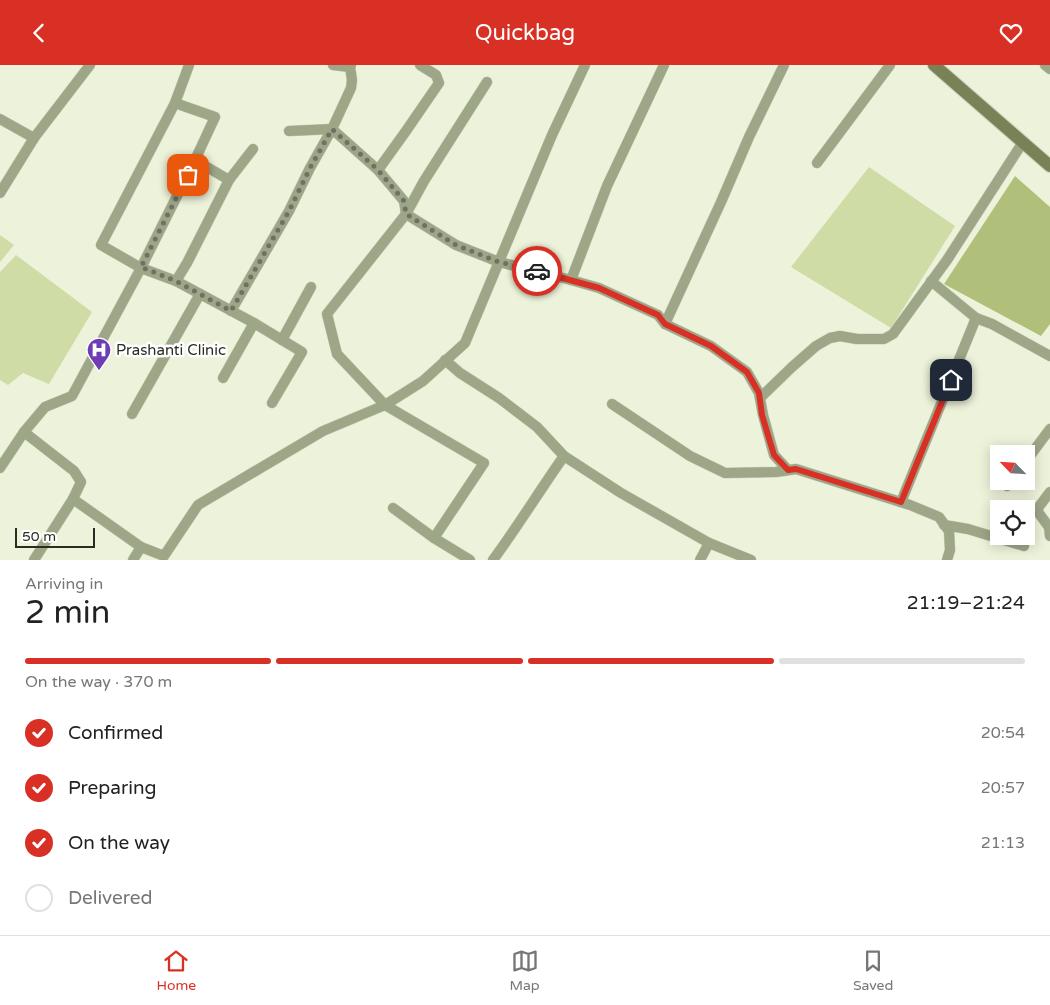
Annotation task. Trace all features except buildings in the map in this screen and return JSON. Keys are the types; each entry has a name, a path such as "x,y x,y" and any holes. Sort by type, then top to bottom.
{"main road":[{"path":"934,65 1050,166"}],"street":[{"path":"0,193 34,138 90,65"},
{"path":"190,65 176,103 101,245 141,267 176,281 254,323 302,352 272,403"},
{"path":"231,311 289,211 351,89 351,66 333,65"},
{"path":"378,170 438,83 436,75 420,65"},
{"path":"73,499 141,547 164,556 198,505 323,431 385,405 423,381 465,343 552,135 585,65"},
{"path":"571,279 607,186 664,65"},
{"path":"665,324 749,137 784,65"},
{"path":"818,163 890,65"},
{"path":"1045,65 1050,69"},
{"path":"434,538 484,463 385,405 337,354 327,314 406,214 424,181 486,82"},
{"path":"0,467 24,432 46,407 72,396 141,267 216,117 176,103"},
{"path":"0,119 34,138"},
{"path":"289,131 332,129 378,170 404,201 406,214 456,245 499,262 571,279 599,288 658,315 665,324 711,346 747,372 759,393 762,415 774,455 788,470"},
{"path":"760,398 810,351 830,338 840,336 858,339 884,339 893,334 947,260 1023,142"},
{"path":"176,281 229,180 253,149"},
{"path":"195,160 229,180"},
{"path":"931,281 976,317 1050,356"},
{"path":"282,340 312,287"},
{"path":"132,414 200,294"},
{"path":"901,502 976,317"},
{"path":"223,378 254,323"},
{"path":"445,360 460,373 499,398 537,427 564,456 621,493 709,543 751,560"},
{"path":"612,404 690,456 725,473 776,472 796,469 901,502 939,517 949,531 950,550 947,560"},
{"path":"1035,449 1050,429"},
{"path":"24,432 74,471 81,481 73,499 34,560"},
{"path":"493,560 564,456"},
{"path":"1050,492 1038,508 1038,512 1049,527 1050,536"},
{"path":"393,508 434,538 470,560"},
{"path":"944,525 968,529 1024,546"},
{"path":"700,560 709,543"},
{"path":"133,560 141,547"}],"shaded area":[{"path":"869,167 955,226 891,328 791,267"},
{"path":"1015,176 1050,207 1050,324 1041,336 944,284"},
{"path":"0,235 14,245 0,262"},
{"path":"16,255 92,312 49,384 23,373 8,385 0,380 0,272"}],"way so far":[{"path":"188,175 141,267 176,281 231,311 289,211 332,129 378,170 404,201 406,214 456,245 499,262 537,271"}],"place":[{"name":"Prashanti Clinic","path":"99,371"}],"route":[{"path":"537,271 599,288 658,315 665,324 711,346 747,372 759,393 762,415 774,455 788,470 796,469 901,502 951,380"}]}
